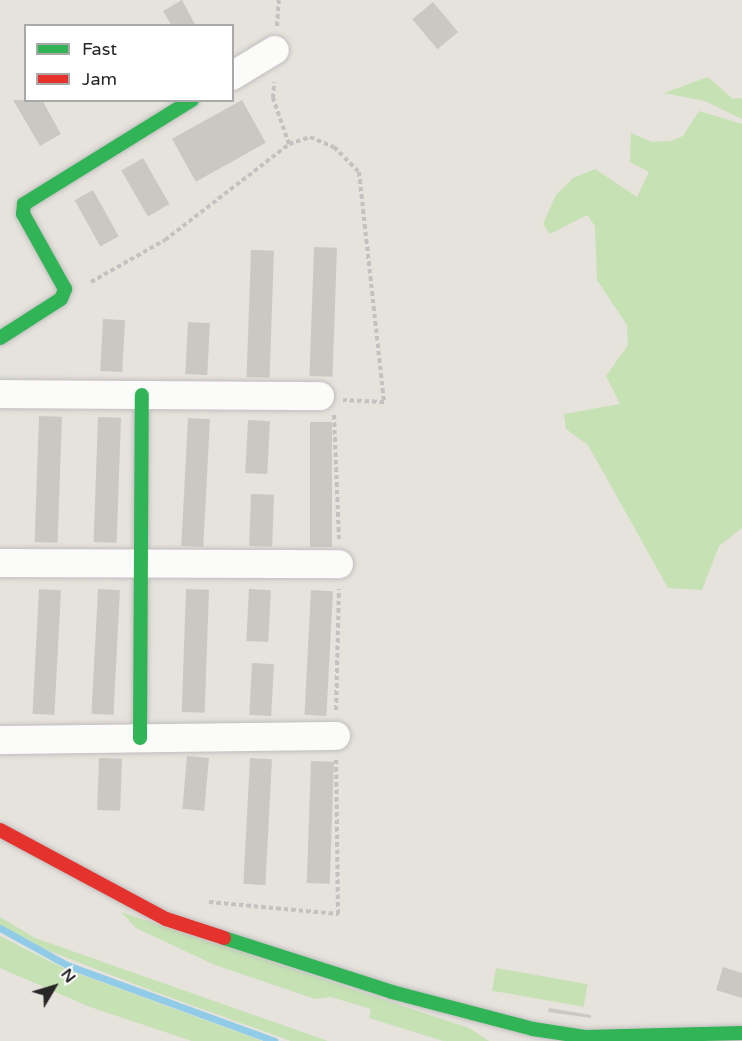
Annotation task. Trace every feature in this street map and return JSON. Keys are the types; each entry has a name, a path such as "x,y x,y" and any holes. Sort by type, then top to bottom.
{"street":[{"path":"234,75 275,50"},
{"path":"0,338 61,299 65,289 23,214 24,204 189,102"},
{"path":"0,394 320,396"},
{"path":"140,738 142,395"},
{"path":"0,563 339,564"},
{"path":"0,740 336,736"},
{"path":"0,830 166,919 512,1032 586,1037 742,1033"}],"path":[{"path":"61,299 165,240 289,144 273,98 279,0"}],"green space":[{"path":"708,77 733,99 742,98 742,119 705,101 664,93"},
{"path":"699,111 742,124 742,528 719,546 702,590 668,588 588,445 566,429 564,414 620,404 606,376 628,345 627,325 597,280 595,226 587,215 550,234 543,224 556,195 573,178 595,169 637,197 649,172 630,162 631,133 652,142 671,141 683,136"},
{"path":"121,912 469,1028 489,1041 443,1041 369,1018 371,1009 331,997 315,999 215,965 136,928"},
{"path":"0,917 35,938 328,1041 291,1041 155,992 16,938 0,925"},
{"path":"0,936 63,968 262,1041 192,1041 90,1007 0,968"},
{"path":"496,968 588,984 584,1007 492,991"}],"building":[{"path":"182,0 195,24 171,24 163,11"},
{"path":"433,2 458,32 437,49 412,19"},
{"path":"13,100 43,102 61,134 40,146"},
{"path":"242,100 266,143 196,182 172,139"},
{"path":"143,158 170,204 148,216 121,170"},
{"path":"93,190 119,236 100,247 75,200"},
{"path":"314,247 337,248 332,377 309,376"},
{"path":"251,250 274,251 270,378 247,377"},
{"path":"103,319 125,320 122,372 100,371"},
{"path":"188,322 210,323 207,375 185,374"},
{"path":"39,416 62,417 58,543 35,542"},
{"path":"98,417 121,418 117,543 94,542"},
{"path":"188,418 210,419 203,547 181,546"},
{"path":"248,420 270,421 267,474 245,473"},
{"path":"310,422 332,422 332,547 310,547"},
{"path":"251,494 274,495 272,547 249,546"},
{"path":"39,589 61,590 54,715 32,714"},
{"path":"98,589 120,590 113,715 91,714"},
{"path":"186,589 209,590 205,713 182,712"},
{"path":"249,589 271,590 268,642 246,641"},
{"path":"311,590 333,591 326,716 304,715"},
{"path":"252,663 274,664 271,716 249,715"},
{"path":"187,756 209,758 204,811 182,809"},
{"path":"99,758 122,759 120,811 97,810"},
{"path":"250,758 272,759 265,885 243,884"},
{"path":"311,761 334,762 330,884 307,883"},
{"path":"723,967 742,973 742,998 716,990"},
{"path":"549,1008 591,1015 591,1018 548,1012"}],"waterway":[{"path":"0,928 67,965 275,1041"}],"traffic: fast":[{"path":"0,338 61,299 65,289 23,214 24,204 189,102"},
{"path":"140,738 142,395"},
{"path":"224,938 392,992 533,1029 586,1037 742,1033"}],"traffic: jam":[{"path":"0,830 166,919 224,938"}]}
